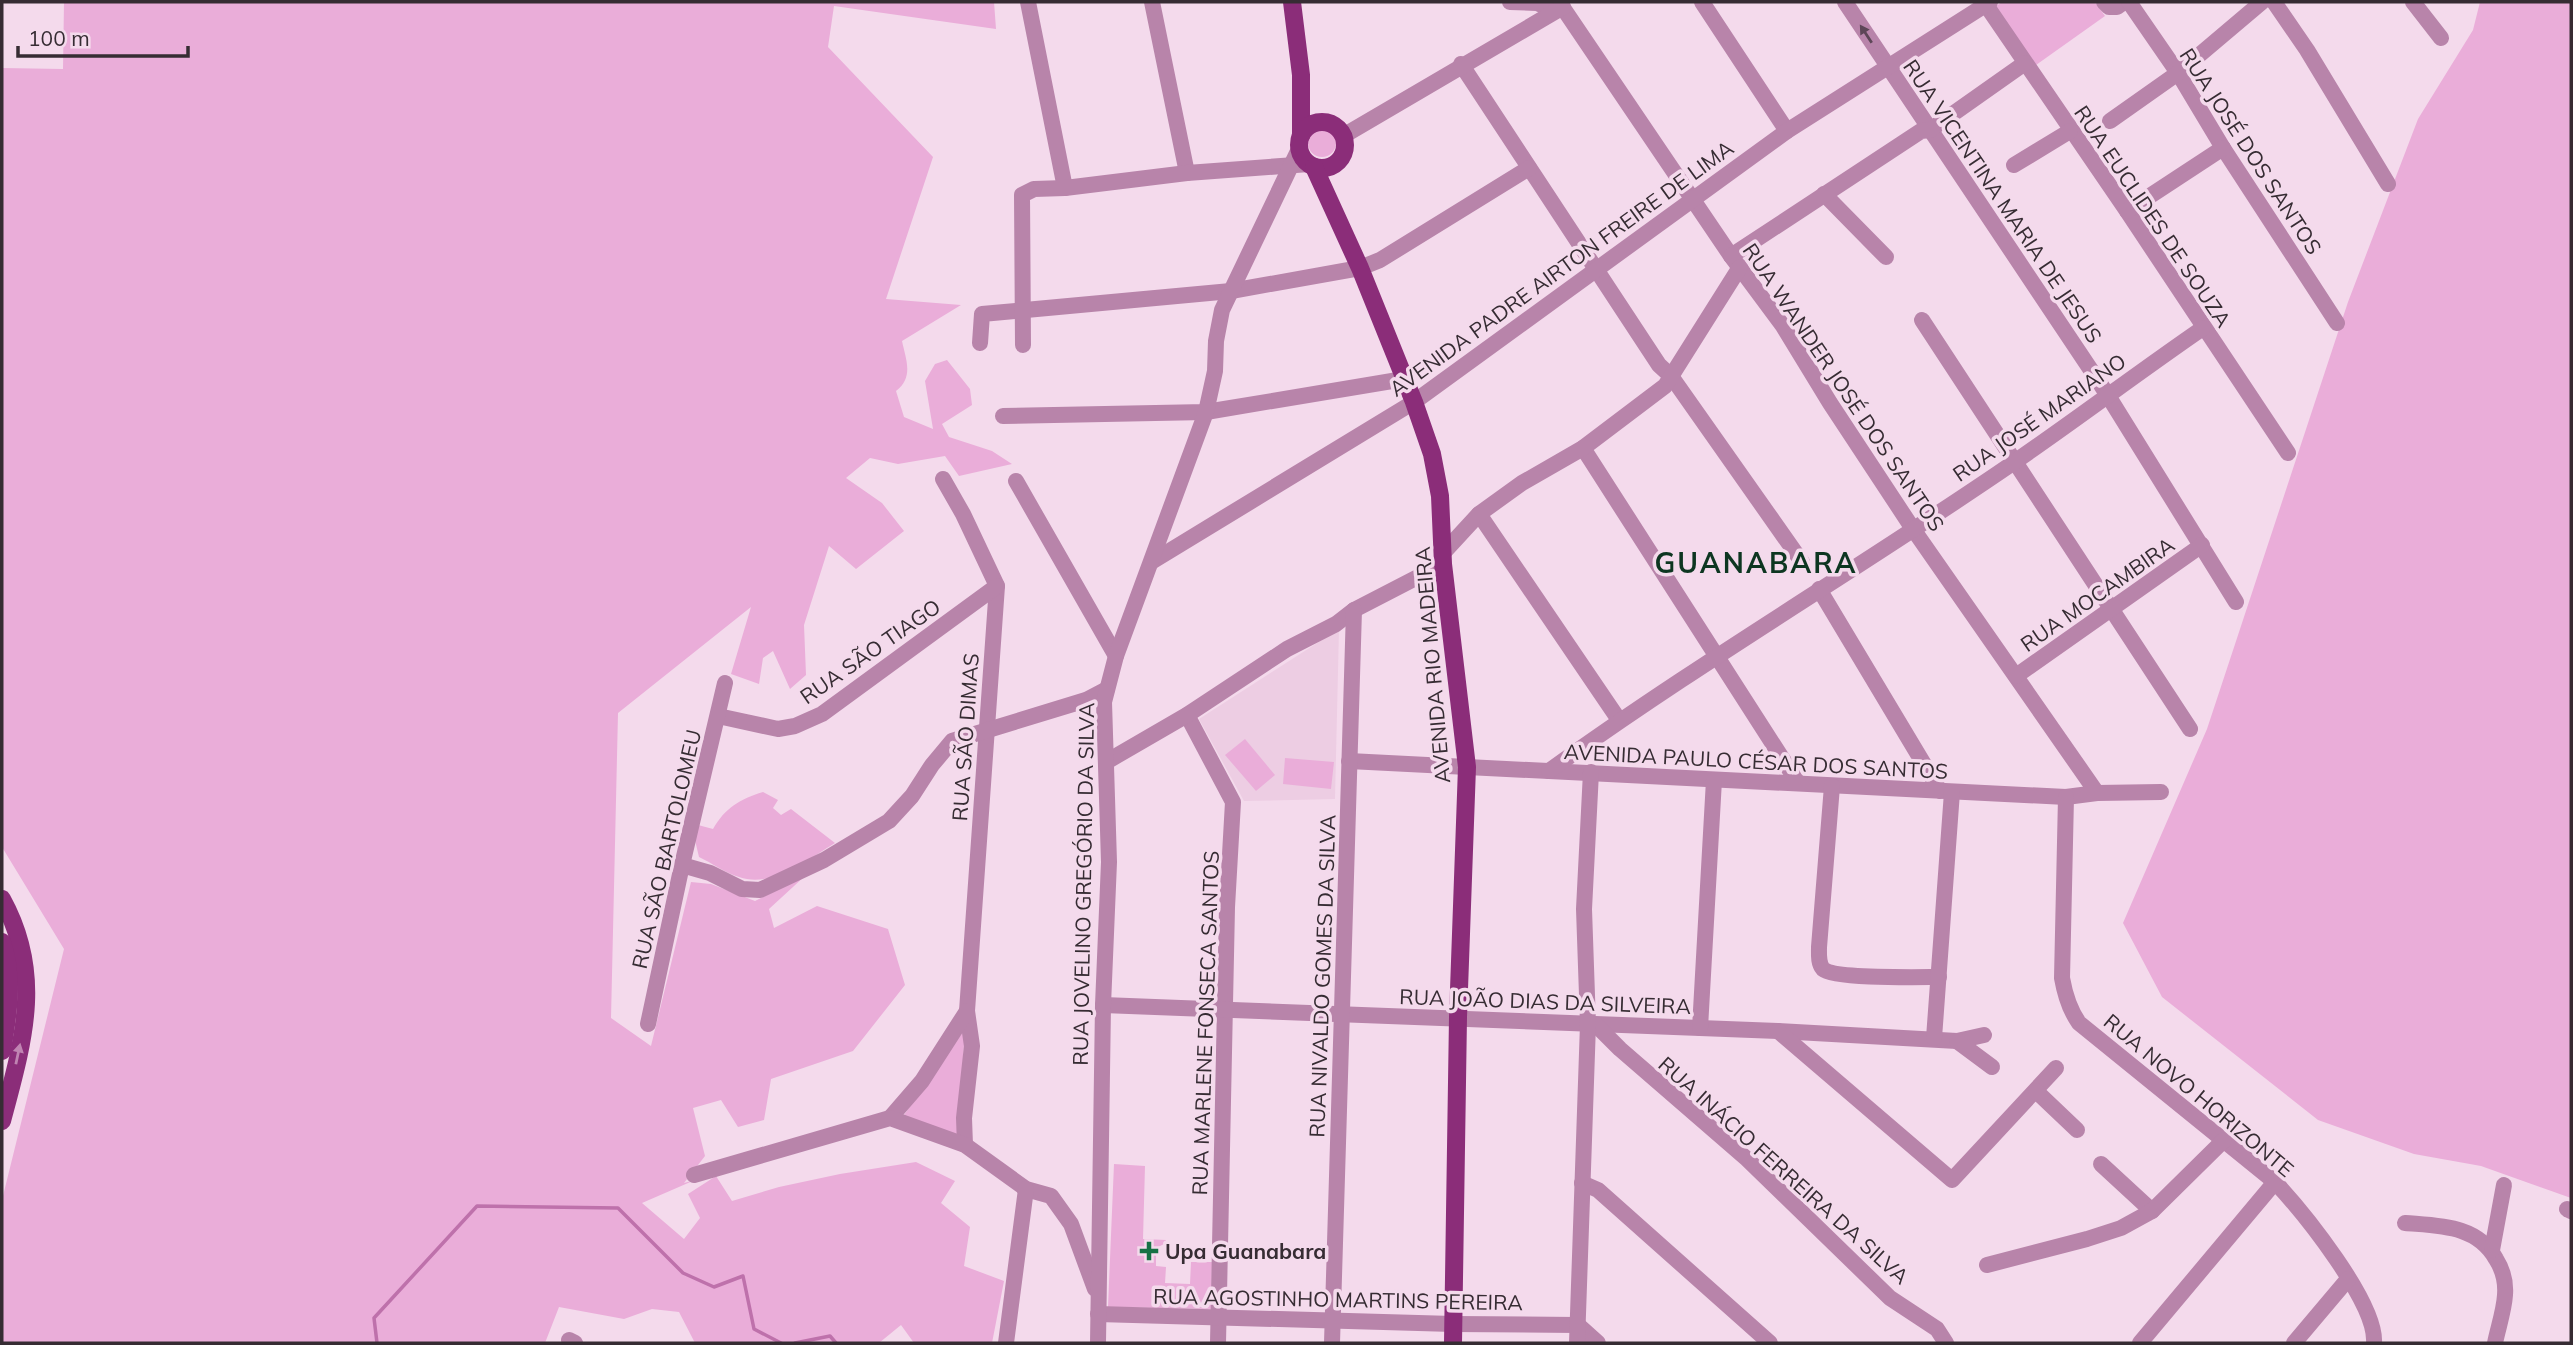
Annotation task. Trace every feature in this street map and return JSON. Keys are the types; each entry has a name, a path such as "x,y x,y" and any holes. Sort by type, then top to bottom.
{"main road":[{"path":"1292,2 1301,75 1300,142 1305,166 1327,168 1338,162 1346,146 1340,129 1315,107 1301,75"},
{"path":"1300,142 1309,125 1329,122"},
{"name":"AVENIDA RIO MADEIRA","path":"1336,211 1333,183 1338,162"},
{"name":"AVENIDA RIO MADEIRA","path":"1305,166 1336,211 1360,268 1433,454 1440,496 1443,558 1467,767 1458,1017 1453,1343"},
{"path":"2,899 21,946 27,993 22,1036 2,1121"},
{"path":"2,942 8,972 9,1004 2,1051"}],"street":[{"path":"1028,2 1065,188"},
{"path":"1152,2 1187,173"},
{"path":"1510,2 1559,7"},
{"path":"1702,2 1787,131"},
{"name":"RUA VICENTINA MARIA DE JESUS","path":"1845,2 2107,394 2236,602"},
{"path":"2104,2 2109,7 2117,7 2124,2"},
{"name":"RUA JOSÉ DOS SANTOS","path":"2129,2 2178,73 2223,148 2337,323"},
{"path":"2110,121 2178,73 2262,2"},
{"path":"2274,2 2307,50 2388,184"},
{"path":"2413,2 2441,38"},
{"name":"AVENIDA PADRE AIRTON FREIRE DE LIMA","path":"1153,561 1414,402 1787,131 1986,3"},
{"name":"RUA EUCLIDES DE SOUZA","path":"1986,3 2288,453"},
{"path":"1343,136 1559,7"},
{"name":"RUA WANDER JOSÉ DOS SANTOS","path":"1559,7 1783,326 1913,529 2097,793"},
{"path":"1106,762 1187,715 1287,649 1336,624 1354,610 1443,558 1479,514 1522,483 1583,448 1665,386 1736,262 1824,194 1921,131 1930,130 2025,63"},
{"path":"1461,64 1659,365 1671,376 1802,562"},
{"path":"2014,165 2070,131"},
{"path":"2127,211 2223,148"},
{"path":"1023,345 1022,195 1034,189 1065,188 1187,173 1305,166"},
{"name":"RUA JOVELINO GREGÓRIO DA SILVA","path":"1098,1343 1103,1005 1109,848 1104,702 1116,656 1206,412 1215,371 1216,341 1222,310 1305,166"},
{"path":"980,343 982,314 1231,292 1360,268 1380,260 1529,168"},
{"path":"1824,194 1886,257"},
{"path":"1922,320 2190,729"},
{"name":"RUA JOSÉ MARIANO","path":"1549,771 1716,655 2015,462 2203,328"},
{"path":"1003,416 1206,412 1404,379"},
{"path":"1583,448 1798,783"},
{"name":"RUA SÃO DIMAS","path":"943,479 964,514 997,586 967,1011 972,1046 964,1118 965,1145"},
{"path":"1016,481 1116,656"},
{"path":"1479,514 1619,720"},
{"name":"RUA MOCAMBIRA","path":"2016,676 2202,545"},
{"name":"RUA SÃO TIAGO","path":"718,716 778,729 795,726 822,714 997,586"},
{"path":"1819,589 1946,792 1934,1038"},
{"name":"RUA NIVALDO GOMES DA SILVA","path":"1332,1343 1354,610"},
{"name":"RUA SÃO BARTOLOMEU","path":"648,1024 725,683"},
{"path":"682,865 710,873 742,888 760,890 824,860 889,821 912,796 952,741 1086,700 1107,690"},
{"name":"RUA MARLENE FONSECA SANTOS","path":"1187,715 1233,802 1227,907 1218,1343"},
{"name":"AVENIDA PAULO CÉSAR DOS SANTOS","path":"1349,761 2066,797 2097,793 2161,792"},
{"path":"1577,1343 1582,1183 1592,1024 1584,909 1591,772"},
{"path":"1700,1028 1714,780"},
{"path":"1832,786 1819,961 1829,972 1846,975 1939,977"},
{"name":"RUA NOVO HORIZONTE","path":"2066,797 2062,978 2066,998 2079,1023 2275,1182 2306,1215 2348,1279 2369,1318 2374,1343"},
{"name":"RUA JOÃO DIAS DA SILVEIRA","path":"1103,1005 1458,1017 1957,1041 1984,1035"},
{"name":"RUA SÃO DIMAS","path":"890,1118 922,1081 967,1011"},
{"name":"RUA INÁCIO FERREIRA DA SILVA","path":"1592,1024 1747,1159 1890,1298 1937,1329 1947,1343"},
{"path":"1778,1031 1952,1181 2056,1068"},
{"path":"1957,1041 1992,1067"},
{"path":"2036,1091 2077,1129"},
{"path":"694,1175 890,1118 965,1145 1026,1189 1051,1196 1071,1224 1098,1306"},
{"path":"1987,1265 2120,1228 2152,1211 2224,1140"},
{"path":"2101,1164 2152,1211"},
{"path":"2140,1343 2275,1182"},
{"path":"1582,1183 1598,1190 1770,1343"},
{"path":"2492,1250 2504,1185"},
{"path":"1006,1343 1026,1189"},
{"path":"2406,1223 2452,1227 2474,1235 2492,1250 2503,1271 2505,1295 2495,1343"},
{"path":"2294,1343 2348,1279"},
{"name":"RUA AGOSTINHO MARTINS PEREIRA","path":"1098,1306 1219,1316 1453,1324 1578,1325"},
{"path":"1578,1325 1598,1343"}],"shaded area":[{"path":"64,2 994,2 996,29 834,6 828,47 933,157 886,299 961,305 902,341 907,374 902,386 896,391 904,417 933,429 925,381 935,364 947,360 970,389 972,405 942,424 949,437 992,451 1012,464 959,476 945,456 898,464 870,458 846,478 882,503 904,531 856,569 829,546 804,625 806,675 790,689 773,651 763,658 759,684 731,674 751,607 618,713 611,1018 651,1046 691,882 711,884 755,901 806,875 769,909 774,928 817,906 888,929 905,985 853,1051 771,1079 764,1120 738,1127 721,1100 693,1108 705,1156 684,1183 695,1180 642,1203 684,1239 700,1218 688,1194 716,1176 732,1201 779,1187 840,1174 916,1162 955,1181 941,1203 970,1227 964,1266 1004,1281 992,1343 914,1343 901,1325 879,1343 695,1343 679,1312 652,1309 624,1319 559,1307 545,1343 2,1343 2,1200 64,949 2,847 2,68 63,69"},
{"path":"2002,2 2095,2 2105,16 2036,65 1993,8"},
{"path":"2480,2 2571,2 2571,1198 2481,1166 2414,1154 2318,1120 2162,997 2123,923 2207,729 2348,302 2418,119 2473,30"},
{"path":"1322,129 1332,133 1336,143 1332,153 1322,157 1312,153 1308,143 1312,133"},
{"path":"1339,629 1335,799 1244,801 1199,719"},
{"path":"1245,739 1275,775 1256,791 1225,755"},
{"path":"1285,758 1334,762 1331,789 1283,784"},
{"path":"763,792 778,800 773,808 781,815 791,809 835,843 801,864 777,876 764,879 739,877 699,857 694,836 698,825 713,829 734,805"},
{"path":"965,1029 958,1143 899,1122"},
{"path":"1114,1164 1145,1166 1143,1239 1166,1240 1166,1243 1156,1248 1156,1266 1166,1267 1165,1283 1190,1284 1191,1262 1212,1262 1211,1309 1108,1307"}],"waterway":[{"path":"377,1343 374,1318 477,1206 618,1208 683,1273 714,1287 743,1276 754,1329 781,1343"},
{"path":"795,1343 830,1336 836,1343"}],"place":[{"name":"Upa Guanabara","path":"1149,1251"}],"district":[{"name":"GUANABARA","path":"1756,562"}]}
